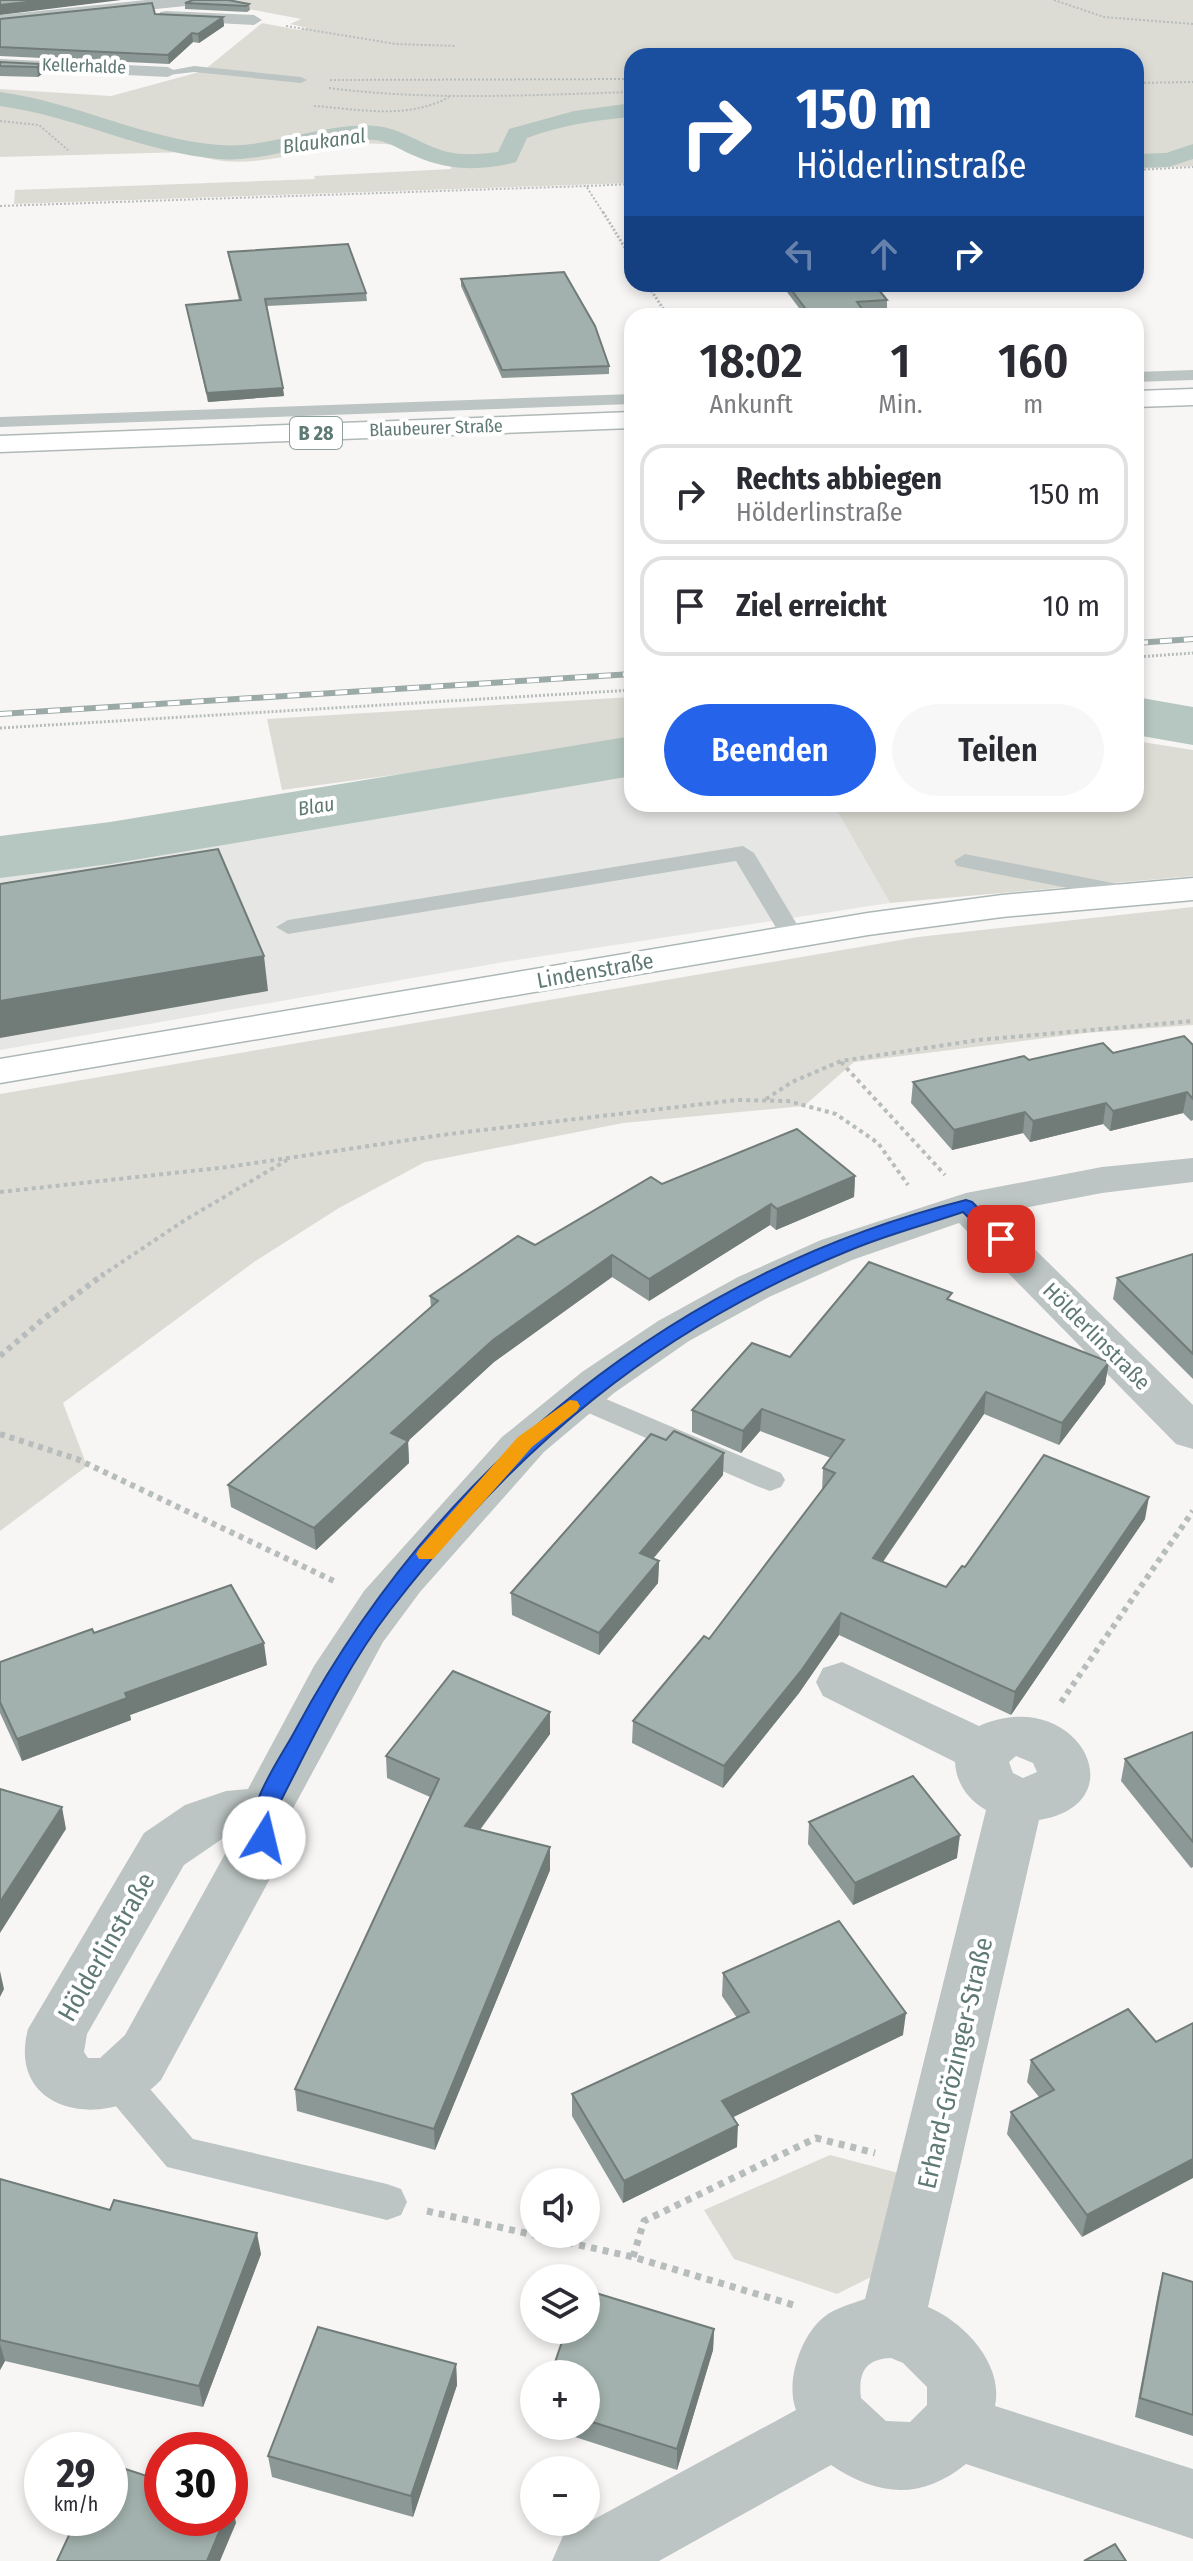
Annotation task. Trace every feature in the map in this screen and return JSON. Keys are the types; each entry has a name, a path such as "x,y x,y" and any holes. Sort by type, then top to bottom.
{"street":[{"path":"0,12 33,0"},
{"path":"79,15 77,12 80,9 113,0"},
{"path":"0,20 79,15 195,0"},
{"path":"79,15 254,20"},
{"name":"Kellerhalde","path":"0,64 168,72"},
{"path":"1144,399 1193,397"},
{"name":"Blaubeurer Straße","path":"0,444 624,420"},
{"name":"Lindenstraße","path":"0,1071 792,936 1002,906 1193,889"},
{"path":"118,2080 146,2054 254,1860 264,1838 262,1814 339,1669 383,1604 525,1442 580,1398 695,1318 766,1280 945,1198 1193,1170"},
{"name":"Hölderlinstraße","path":"945,1198 1193,1433"},
{"name":"Erhard-Grözinger-Straße","path":"842,1682 1009,1745 1055,1751 1064,1764 1063,1782 1043,1798 1016,1800 931,2166 879,2327"},
{"name":"Hölderlinstraße","path":"118,2080 92,2085 66,2076 57,2067 53,2051 58,2029 164,1849 205,1821 226,1813 252,1810 262,1814"},
{"path":"879,2327 913,2330 935,2343 951,2361 960,2383 961,2406 954,2427 940,2444 921,2455 898,2458 875,2453 853,2442 837,2425 827,2407 827,2367 850,2336 879,2327"},
{"path":"588,2561 837,2425"},
{"path":"954,2427 1193,2504"}],"lane":[{"path":"168,72 194,69 301,80"},
{"path":"1144,377 1193,375"},
{"name":"Blaubeurer Straße","path":"0,422 624,399"},
{"path":"288,927 743,853 792,936"},
{"path":"965,861 1133,894"},
{"path":"580,1398 770,1480"},
{"path":"118,2080 181,2154 387,2202"}],"path":[{"path":"1054,0 1066,7 1107,16 1193,24"},
{"path":"254,20 396,44 455,46"},
{"path":"301,80 624,79"},
{"path":"301,80 335,90 383,95 624,92"},
{"path":"1144,83 1193,82"},
{"path":"0,121 39,125 68,150"},
{"path":"1144,170 1193,167"},
{"path":"0,206 624,184"},
{"path":"586,186 624,246"},
{"path":"1144,656 1193,653"},
{"path":"0,728 624,690"},
{"path":"764,1100 792,1082 841,1061 978,1040 1193,1021"},
{"path":"841,1061 945,1198"},
{"path":"0,1192 291,1157 588,1116 737,1100 764,1100 820,1107 864,1131 900,1171 945,1198"},
{"path":"0,1356 20,1335 137,1250 291,1157"},
{"path":"0,1434 77,1459 383,1604"},
{"path":"1009,1745 1193,1511"},
{"path":"633,2257 644,2221 816,2138 931,2166"},
{"path":"387,2202 633,2257 879,2327"}],"shaded area":[{"path":"1193,0 1193,166 1144,169 1144,48 624,48 624,183 14,204 15,190 315,179 314,176 451,169 450,162 385,144 360,144 237,162 189,152 0,157 0,89 111,96 203,71 262,23 299,30 307,28 290,24 301,19 207,1"},
{"path":"624,697 624,744 282,790 267,719"},
{"path":"1144,742 1193,750 1193,876 890,903 838,812 1144,812"},
{"path":"624,776 624,812 838,812 890,903 510,961 0,1050 0,875"},
{"path":"1193,907 1193,1025 1086,1033 854,1062 804,1106 623,1123 425,1162 339,1208 254,1262 63,1403 87,1466 0,1531 0,1094 918,937"},
{"path":"830,2155 910,2176 889,2268 837,2294 734,2259 704,2210"}],"building":[{"path":"0,0 45,0 0,5"},
{"path":"193,0 228,0 249,4 185,3"},
{"path":"152,3 155,14 223,17 198,34 192,33 168,55 0,47 0,19"},
{"path":"0,62 41,64 37,67 0,66"},
{"path":"348,244 366,293 265,299 283,388 207,393 186,305 241,300 228,252"},
{"path":"564,272 595,326 609,366 502,370 461,279"},
{"path":"793,292 880,292 887,300 857,302 861,308 805,308"},
{"path":"218,849 264,956 0,1001 0,884"},
{"path":"1184,1036 1193,1045 1193,1099 1187,1092 1113,1111 1106,1103 1033,1121 1025,1112 954,1130 913,1082 1024,1056 1029,1060 1103,1043 1113,1053"},
{"path":"797,1129 855,1176 777,1209 771,1204 649,1279 612,1255 493,1340 391,1433 408,1441 314,1528 228,1485 438,1301 430,1296 518,1236 535,1245 651,1177 662,1184"},
{"path":"1193,1254 1193,1354 1117,1278"},
{"path":"869,1262 952,1293 947,1299 1109,1362 1062,1423 986,1392 873,1558 946,1587 962,1566 965,1567 1044,1455 1149,1497 1015,1692 841,1613 801,1671 724,1766 633,1721 704,1636 709,1639 835,1473 823,1468 844,1440 762,1409 743,1431 692,1410 752,1343 790,1357"},
{"path":"674,1431 724,1453 640,1553 659,1561 599,1633 511,1593 651,1434 666,1440"},
{"path":"231,1585 264,1643 125,1693 127,1698 17,1739 0,1702 0,1662"},
{"path":"453,1671 550,1712 465,1826 550,1847 434,2129 295,2089 439,1779 386,1756"},
{"path":"1193,1732 1193,1842 1125,1759"},
{"path":"913,1776 960,1835 855,1883 809,1822"},
{"path":"0,1789 62,1807 0,1902"},
{"path":"839,1921 906,2013 722,2101 738,2125 624,2181 572,2094 749,2012 723,1973"},
{"path":"1128,2009 1156,2042 1193,2023 1193,2159 1087,2215 1011,2112 1054,2090 1031,2060"},
{"path":"0,2179 110,2210 114,2200 257,2233 199,2386 0,2340"},
{"path":"1163,2273 1193,2282 1193,2415 1140,2398"},
{"path":"600,2294 714,2329 677,2449 600,2424 600,2360 556,2360 561,2344 600,2344"},
{"path":"318,2327 456,2364 411,2496 268,2456"},
{"path":"128,2470 144,2475 144,2536 217,2536 207,2561 57,2561 69,2536 128,2536"},
{"path":"1115,2544 1126,2561 1084,2561"}],"waterway":[{"name":"Blaukanal","path":"0,99 55,109 163,141 218,152 257,151 335,135 374,133 435,156 466,161 508,157 517,134 545,124 624,111"},
{"name":"Blaukanal","path":"1144,161 1169,160 1193,151"},
{"name":"Blau","path":"1144,717 1193,726"},
{"name":"Blau","path":"0,857 110,843 624,757"}],"railway":[{"path":"1144,642 1193,639"},
{"path":"0,714 624,675"}],"slow traffic":[{"path":"426,1554 525,1442 570,1406"}],"route":[{"path":"264,1838 262,1814 339,1669 383,1604 525,1442 630,1361 695,1318 766,1280 844,1246 966,1206 1001,1239"}]}
